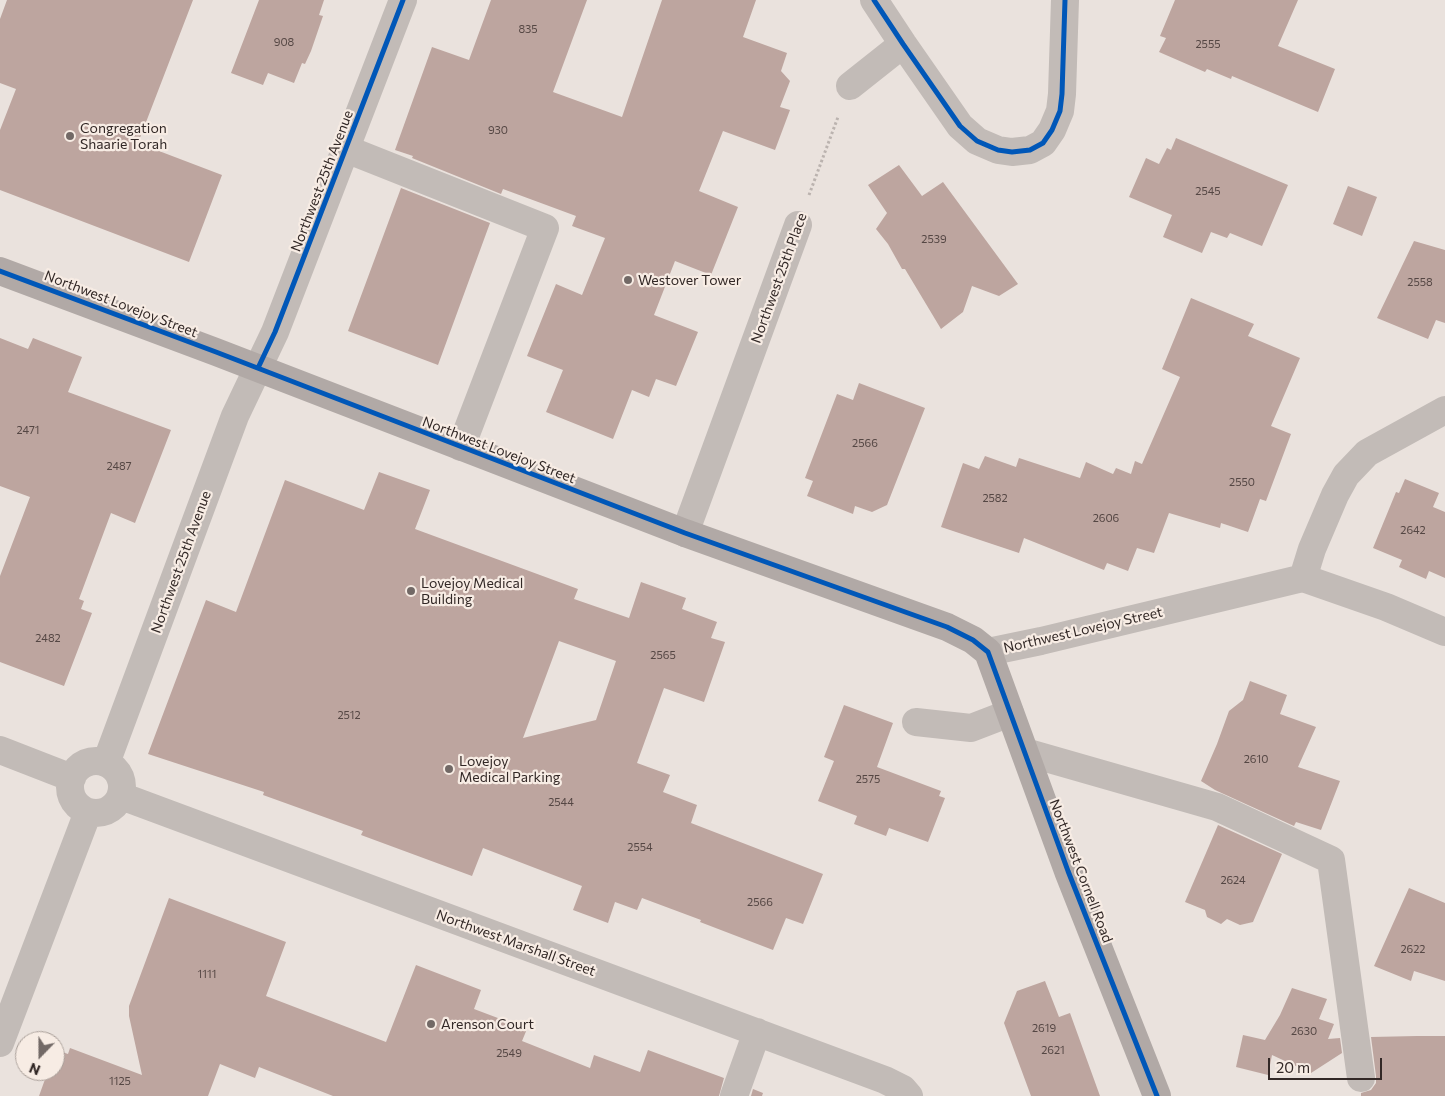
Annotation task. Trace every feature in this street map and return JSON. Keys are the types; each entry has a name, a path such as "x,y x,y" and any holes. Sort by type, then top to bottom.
{"main road":[{"name":"Northwest Lovejoy Street","path":"0,271 258,368 685,533 947,627 973,640 988,652"},
{"name":"Northwest Cornell Road","path":"988,652 1068,871 1157,1096"}],"street":[{"name":"Northwest 25th Avenue","path":"106,763 234,416 275,332 403,0"},
{"path":"874,0 960,126 977,141 998,150 1012,152 1030,150 1043,142 1052,130 1060,110 1065,0"},
{"path":"850,86 903,44"},
{"path":"346,149 545,228 462,447"},
{"name":"Northwest 25th Place","path":"685,533 798,224"},
{"path":"1445,410 1367,453 1346,475 1335,495 1312,549 1303,578 1386,607 1445,632"},
{"name":"Northwest Lovejoy Street","path":"988,652 1303,578"},
{"path":"916,722 971,728 1010,713"},
{"path":"0,750 72,778"},
{"path":"1025,752 1217,807 1331,860 1361,1078"},
{"path":"96,761 106,763 114,768 120,776 122,782 121,796 113,807 105,812 88,812 74,800 70,788 72,778 84,764 96,761"},
{"name":"Northwest Marshall Street","path":"121,796 885,1080 903,1089 909,1096"},
{"path":"0,1043 88,812"},
{"path":"734,1096 757,1032"}],"building":[{"name":"Congregation Shaarie Torah","path":"7,0 193,0 138,143 222,175 189,262 0,190 0,130 16,89 0,83 0,19"},
{"path":"259,0 324,0 319,15 323,16 311,51 305,64 302,63 294,83 268,73 263,85 231,73"},
{"path":"491,0 587,0 553,92 622,117 662,0 756,0 743,37 787,53 781,71 790,81 780,107 790,110 775,150 723,131 699,191 738,207 711,275 675,261 654,315 698,332 676,386 656,379 649,397 632,390 613,439 546,412 563,370 527,356 556,284 582,295 605,238 572,226 576,216 503,189 501,194 395,150 432,47 469,60"},
{"path":"1175,0 1298,0 1278,46 1335,69 1318,112 1232,76 1231,79 1207,69 1205,72 1159,52 1166,38 1160,36"},
{"path":"1176,138 1288,185 1262,246 1230,233 1227,238 1211,232 1202,253 1163,237 1172,215 1129,197 1146,158 1159,164 1167,148 1171,150"},
{"path":"899,165 922,196 943,182 1018,284 999,296 972,286 963,312 941,329 905,269 902,269 888,244 876,229 887,213 868,185"},
{"path":"1348,186 1377,197 1362,236 1333,224"},
{"path":"401,188 490,223 438,365 348,331"},
{"path":"1414,241 1445,250 1445,323 1436,320 1428,339 1377,318"},
{"path":"1191,298 1254,324 1248,336 1300,358 1271,426 1291,434 1266,501 1260,499 1248,532 1221,523 1220,528 1169,513 1154,553 1137,548 1128,571 1107,563 1104,570 1024,538 1019,553 941,527 963,463 979,469 985,456 1016,467 1019,458 1080,478 1086,462 1113,474 1116,468 1131,474 1135,461 1142,464 1180,377 1162,369"},
{"path":"0,338 28,349 33,338 82,357 68,392 171,430 135,523 111,513 79,599 84,601 81,609 92,613 64,686 0,662 0,576 30,497 0,486"},
{"path":"859,383 925,408 887,505 872,512 855,506 853,514 807,496 813,481 805,478 837,394 853,400"},
{"path":"379,472 430,490 415,529 578,589 574,599 629,618 641,582 686,598 682,609 717,622 711,638 725,642 704,702 664,688 637,763 670,775 663,792 697,805 691,823 823,874 803,924 786,918 773,950 642,898 637,910 615,902 608,923 573,910 582,886 483,848 472,876 361,835 363,831 263,795 264,792 148,754 206,600 236,612 285,480 364,510","holes":["559,641 616,661 596,720 523,738"]},
{"path":"1405,479 1439,493 1433,507 1445,512 1445,578 1429,571 1426,579 1399,567 1402,560 1373,548 1396,492 1399,493"},
{"path":"1250,681 1287,695 1280,714 1316,727 1298,767 1340,781 1321,830 1296,822 1294,826 1215,790 1201,781 1229,711 1243,700"},
{"path":"844,705 893,723 877,767 941,791 939,796 945,798 928,842 889,828 886,836 854,824 857,816 818,801 834,761 824,757"},
{"path":"1218,825 1282,854 1253,922 1240,925 1227,919 1221,924 1207,917 1205,910 1185,902"},
{"path":"1409,888 1445,903 1445,981 1414,971 1411,981 1374,966"},
{"path":"169,898 286,942 266,996 386,1042 416,965 481,990 474,1009 527,1029 522,1041 590,1068 594,1055 640,1072 648,1050 724,1078 719,1096 333,1096 259,1067 255,1078 220,1064 208,1096 39,1096 44,1081 65,1081 65,1053 68,1054 70,1048 142,1075 129,1016 129,1006"},
{"path":"1045,981 1059,1017 1070,1013 1100,1096 1031,1096 1004,1023 1017,991"},
{"path":"1292,988 1327,999 1319,1019 1334,1024 1328,1039 1340,1038 1342,1053 1311,1073 1272,1055 1268,1075 1236,1067 1243,1035 1265,1040 1280,1015"},
{"path":"1445,1036 1445,1096 1361,1096 1361,1093 1371,1090 1376,1083 1371,1037"},
{"path":"753,1089 763,1093 762,1096 751,1096"}],"cycle path":[{"path":"258,368 275,332 403,0"},
{"path":"874,0 960,126 977,141 998,150 1012,152 1030,150 1043,143 1052,130 1060,111 1065,0"},
{"path":"0,271 216,352 685,533 947,627 973,640 988,652 1068,871 1157,1096"}],"place":[{"name":"Congregation Shaarie Torah","path":"70,136"},
{"name":"Westover Tower","path":"628,280"},
{"name":"Lovejoy Medical Building","path":"411,591"},
{"name":"Lovejoy Medical Parking","path":"449,769"},
{"name":"Arenson Court","path":"431,1024"}]}
